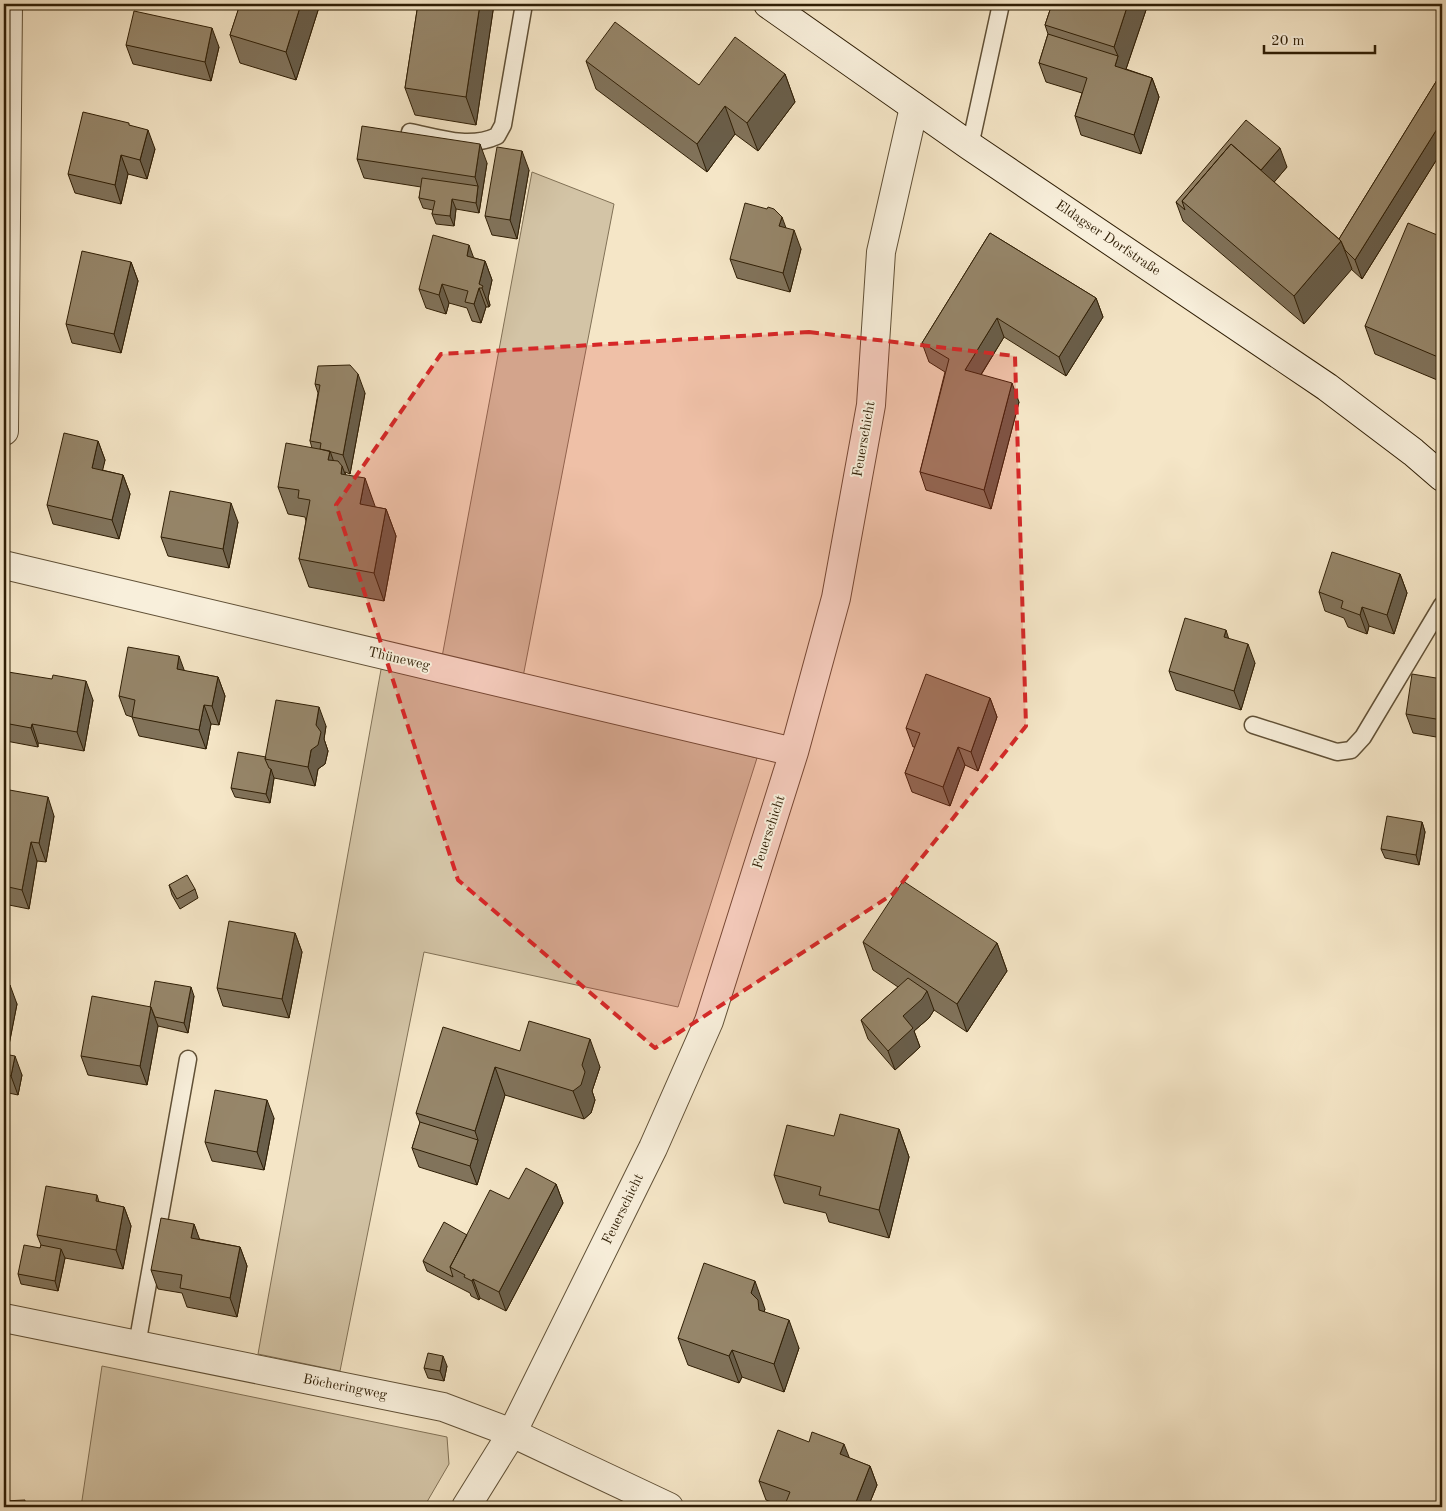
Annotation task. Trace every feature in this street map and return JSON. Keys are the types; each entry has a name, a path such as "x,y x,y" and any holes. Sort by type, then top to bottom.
{"street":[{"path":"4,425 8,4"},
{"name":"Eldagser Dorfstraße","path":"768,4 795,12 914,107 1327,387 1442,477"},
{"name":"Feuerschicht","path":"466,1507 512,1433 653,1148 709,1021 794,752 836,598 871,405 881,252 914,107"},
{"name":"Thüneweg","path":"4,565 794,752"},
{"name":"Böcheringweg","path":"4,1318 443,1406 512,1433 669,1507"}],"lane":[{"path":"410,132 463,143 487,141 497,136 503,124 524,4"},
{"path":"970,146 1001,4"},
{"path":"1253,724 1338,752 1351,750 1363,737 1442,605"},
{"path":"137,1345 188,1059"}],"highlighted area":[{"path":"809,332 1015,356 1026,726 893,894 655,1048 458,880 336,505 441,354"}],"shaded area":[{"path":"532,172 614,204 523,677 442,657"},
{"path":"382,664 757,758 678,1007 424,952 340,1371 258,1354"},
{"path":"102,1366 447,1437 449,1464 424,1507 81,1507"}],"building":[{"path":"240,4 301,4 286,52 230,35"},
{"path":"418,4 480,4 466,97 405,88"},
{"path":"1052,4 1128,4 1114,47 1045,25"},
{"path":"134,11 212,28 205,62 126,45"},
{"path":"615,22 699,85 735,37 785,74 747,123 725,106 697,144 586,61"},
{"path":"1048,34 1118,56 1115,66 1152,78 1134,135 1075,116 1087,78 1039,63"},
{"path":"1442,72 1442,121 1355,260 1345,250 1339,239"},
{"path":"83,112 129,123 129,125 148,130 140,160 121,155 115,185 68,174"},
{"path":"1246,120 1280,148 1261,170 1231,144 1182,201 1185,210 1176,202"},
{"path":"362,126 480,144 475,177 357,159"},
{"path":"1231,144 1341,241 1294,296 1182,201"},
{"path":"497,147 522,151 510,220 485,216"},
{"path":"422,178 478,186 476,203 452,199 450,216 432,214 435,201 419,198"},
{"path":"745,203 774,209 782,217 779,226 794,230 783,273 730,259"},
{"path":"1408,223 1442,237 1442,346 1438,357 1365,326"},
{"path":"990,233 1096,298 1059,357 997,318 965,370 1012,383 984,490 920,472 949,359 922,343"},
{"path":"433,235 469,245 467,256 485,261 479,284 483,286 479,288 474,304 465,302 468,291 442,284 439,295 419,289"},
{"path":"82,251 131,262 114,334 66,324"},
{"path":"350,365 358,374 343,455 320,449 321,443 310,441 320,385 315,384 318,366"},
{"path":"64,433 98,441 92,468 123,475 112,520 47,505"},
{"path":"286,443 330,451 328,460 338,461 342,466 341,474 365,478 360,504 386,509 374,573 299,559 310,500 298,498 299,490 278,487"},
{"path":"170,491 231,503 223,549 161,537"},
{"path":"1332,552 1400,574 1387,615 1362,607 1360,615 1341,608 1343,601 1319,592"},
{"path":"1185,618 1226,630 1224,637 1248,644 1234,691 1169,671"},
{"path":"128,647 179,656 177,669 218,677 212,706 204,705 199,730 132,717 135,700 119,696"},
{"path":"8,672 52,679 53,675 86,681 77,732 32,724 31,728 4,723 4,695"},
{"path":"926,674 990,698 971,752 958,747 943,787 905,773 920,733 906,728"},
{"path":"1412,674 1442,679 1442,720 1406,714"},
{"path":"276,700 319,707 316,725 321,732 318,745 311,750 308,767 265,759"},
{"path":"238,752 266,757 265,759 271,769 266,794 231,788"},
{"path":"4,789 48,797 39,843 31,842 22,890 4,886"},
{"path":"1387,816 1422,822 1416,855 1381,849"},
{"path":"187,875 195,889 177,899 169,885"},
{"path":"903,881 997,943 957,1004 863,942"},
{"path":"229,921 295,933 282,999 217,988"},
{"path":"908,978 927,991 922,999 903,1016 913,1028 888,1051 861,1020"},
{"path":"155,981 191,987 184,1023 155,1017 150,1007"},
{"path":"4,984 10,985 4,1016"},
{"path":"92,996 151,1007 140,1066 81,1056"},
{"path":"529,1021 590,1039 582,1065 585,1072 581,1085 573,1091 495,1067 475,1131 416,1113 443,1027 520,1051"},
{"path":"4,1054 15,1056 11,1076 4,1074"},
{"path":"215,1090 267,1100 257,1152 205,1142"},
{"path":"840,1114 899,1129 879,1210 819,1195 821,1187 774,1175 787,1125 834,1136"},
{"path":"420,1122 478,1140 470,1166 412,1148"},
{"path":"526,1168 556,1184 499,1292 473,1279 472,1281 464,1277 465,1275 450,1267 490,1190 509,1199"},
{"path":"46,1186 97,1195 96,1201 124,1207 116,1250 37,1235"},
{"path":"161,1218 194,1224 191,1238 240,1247 230,1298 180,1288 182,1275 151,1270"},
{"path":"444,1222 467,1235 450,1267 453,1277 423,1261"},
{"path":"24,1245 40,1248 41,1245 61,1249 55,1281 18,1274"},
{"path":"704,1263 755,1281 751,1293 758,1300 759,1310 789,1320 774,1364 732,1350 729,1356 678,1338"},
{"path":"428,1353 443,1356 440,1371 424,1368"},
{"path":"778,1430 809,1442 812,1432 844,1444 840,1454 870,1466 854,1507 829,1507 821,1504 820,1507 799,1507 786,1502 790,1492 759,1481"},
{"path":"25,1500 25,1507 4,1507 4,1501"}]}
